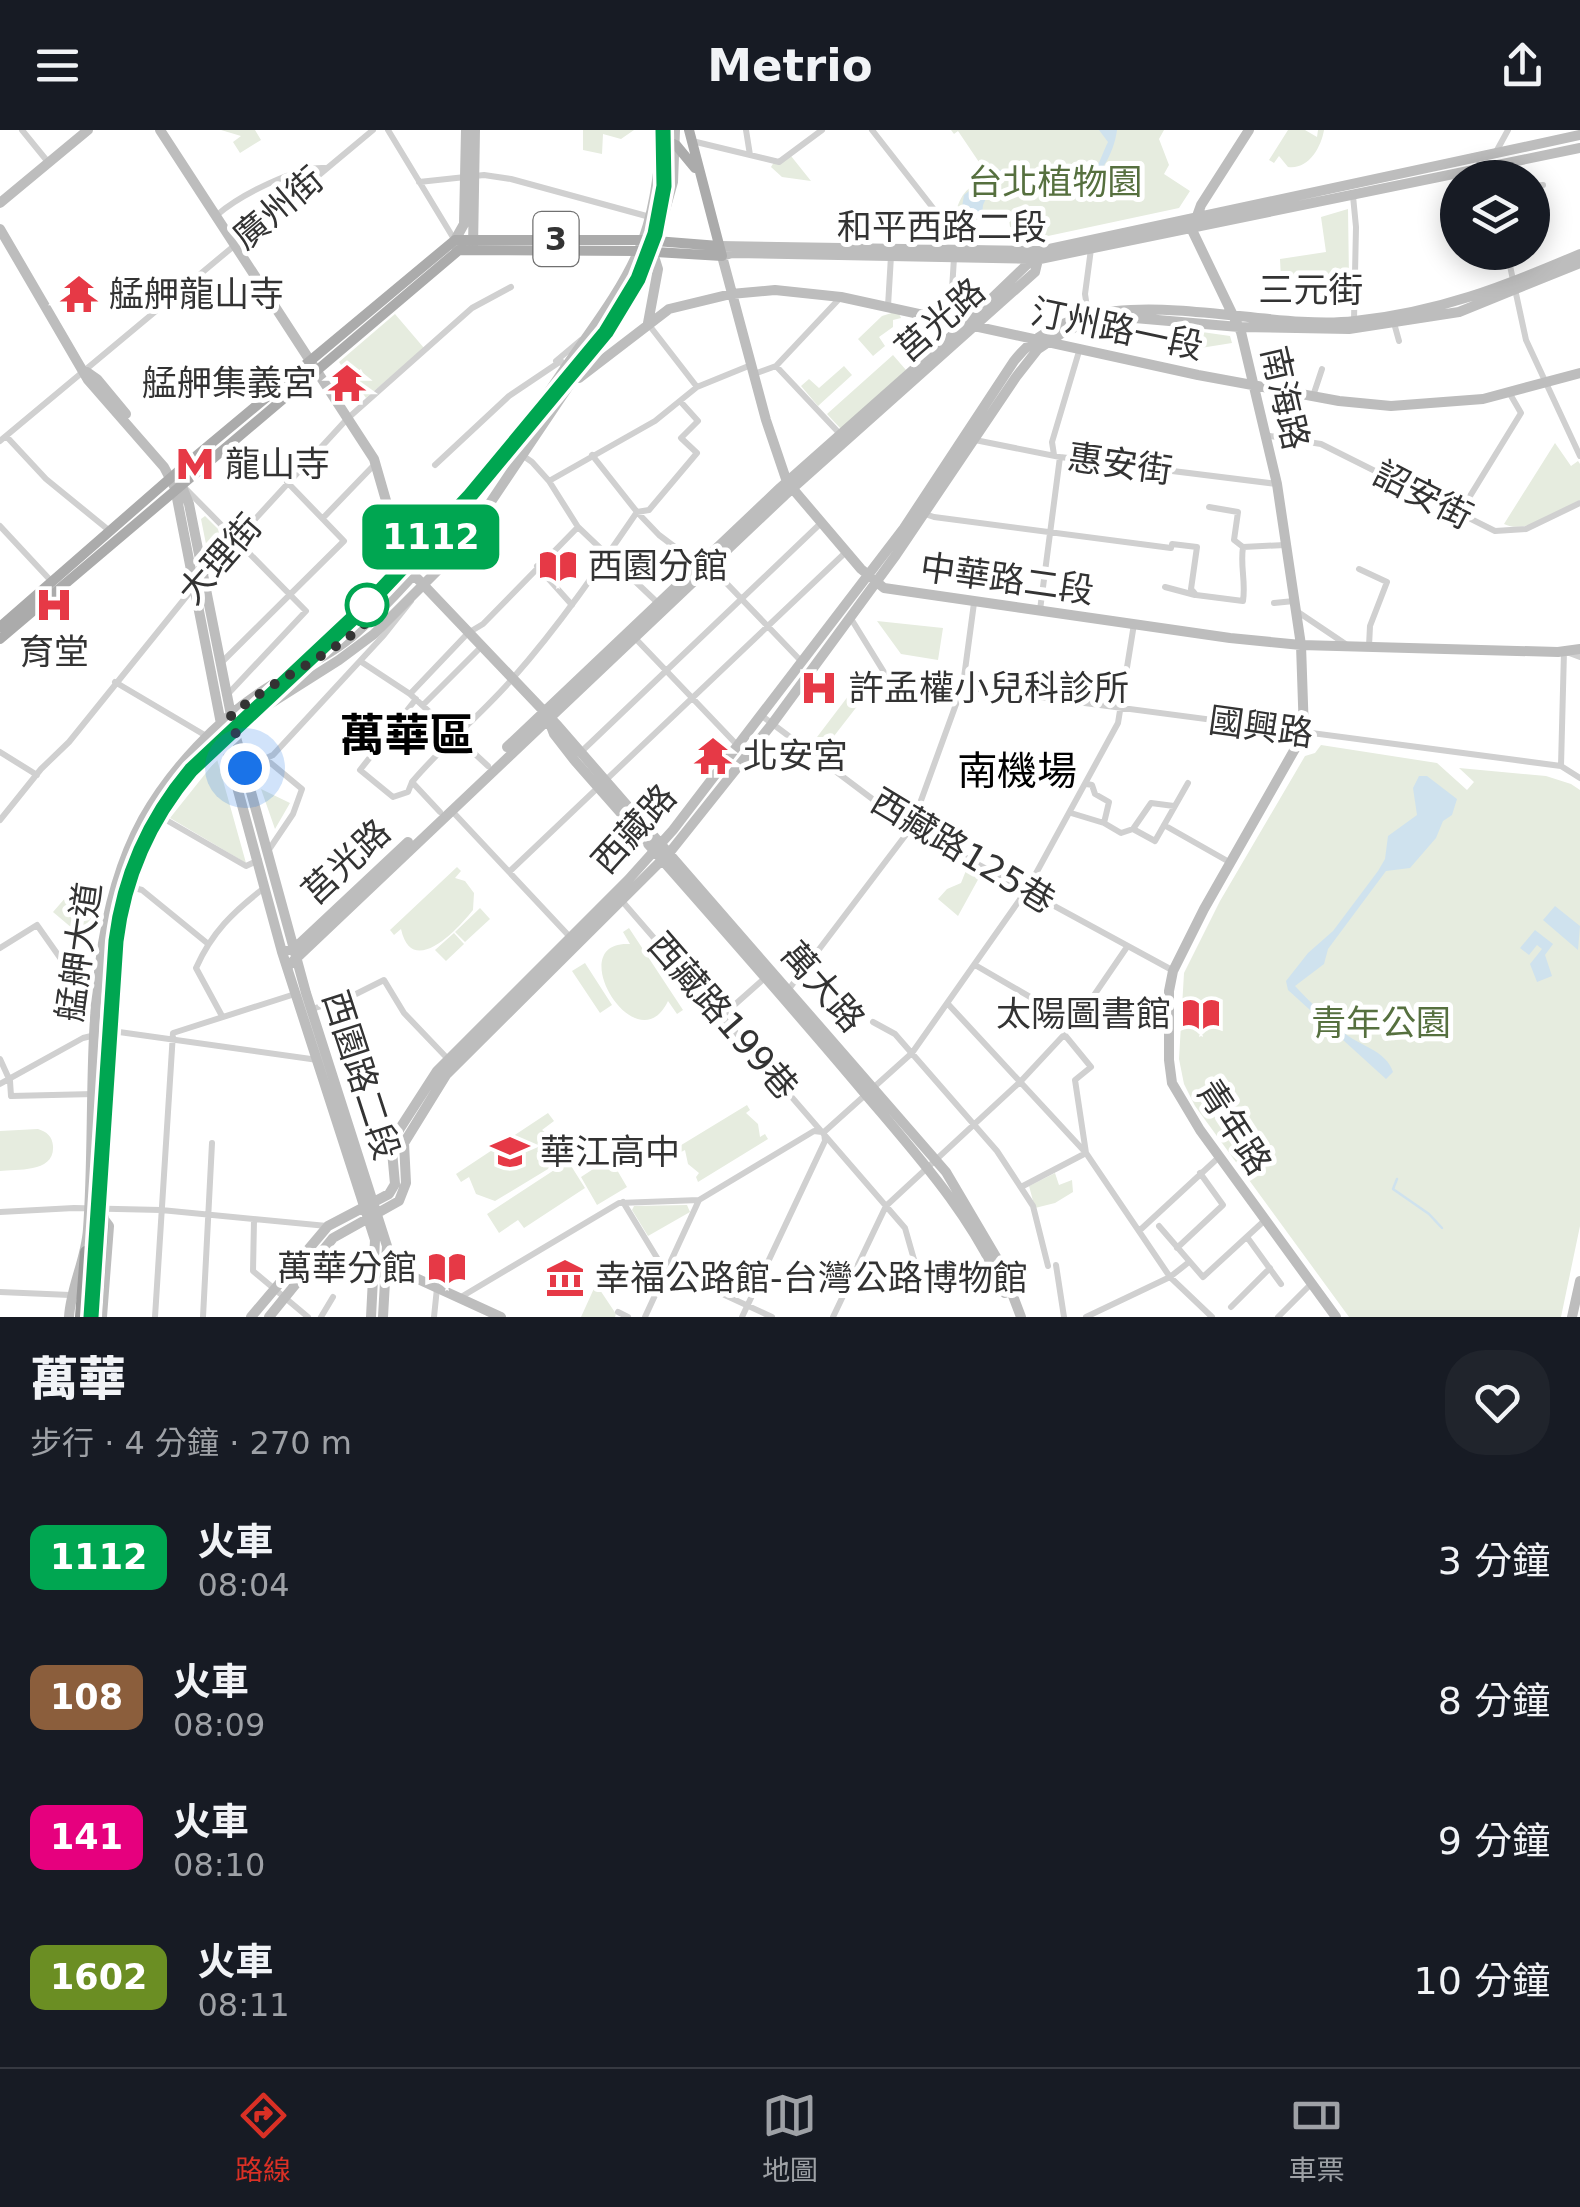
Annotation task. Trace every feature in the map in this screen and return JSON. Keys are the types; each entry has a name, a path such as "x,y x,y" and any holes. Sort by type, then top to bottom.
{"highway":[{"name":"艋舺大道","path":"99,1317 103,1214"},
{"name":"艋舺大道","path":"81,1317 86,1252"}],"main road":[{"name":"中華路二段","path":"662,134 694,166 701,180"},
{"name":"中華路二段","path":"690,135 720,251"},
{"name":"3","path":"455,246 655,248"},
{"path":"0,627 455,246"},
{"name":"和平西路二段","path":"655,248 720,251"},
{"path":"0,638 67,583 176,481"}],"street":[{"path":"22,130 48,162"},
{"path":"0,203 88,130"},
{"name":"萬大路","path":"160,130 376,464 400,550 419,588 546,714 581,752 602,784"},
{"name":"廣州街","path":"3,438 373,130"},
{"path":"388,130 455,246"},
{"path":"466,130 473,244"},
{"path":"455,246 464,224 475,130"},
{"path":"675,130 676,145"},
{"path":"746,130 750,155"},
{"path":"690,135 779,162 822,130"},
{"path":"872,130 933,208 935,253"},
{"path":"1193,225 1249,130"},
{"path":"1496,160 1508,130"},
{"name":"艋舺大道","path":"226,732 231,716 266,688 343,644 448,537 595,327 641,245 657,188 662,134"},
{"name":"和平西路二段","path":"1510,160 1580,135"},
{"name":"艋舺大道","path":"103,1214 123,884 160,817 226,732 374,634 462,541 570,385 655,248 672,182 676,145"},
{"name":"和平西路二段","path":"1522,160 1580,148"},
{"path":"672,182 681,169 694,166"},
{"path":"216,216 237,200 270,185 313,168 325,168"},
{"path":"419,182 469,176 511,179 650,217"},
{"name":"和平西路二段","path":"720,251 1038,256 1440,176"},
{"name":"和平西路二段","path":"720,251 891,256 935,253 954,258 1038,256 1091,249 1440,177"},
{"path":"1353,196 1354,322"},
{"name":"南海路","path":"1193,225 1237,322 1278,484 1300,645 1304,733"},
{"path":"0,229 84,370 97,379 176,481 306,610 227,695"},
{"path":"655,248 658,269 648,324 697,387"},
{"path":"1088,314 1091,249"},
{"name":"中華路二段","path":"720,251 789,486 871,578 891,590 1300,645 1580,649"},
{"name":"三元街","path":"1037,338 1088,314 1114,310 1336,330 1394,323 1458,312 1580,254"},
{"path":"888,307 891,256"},
{"name":"莒光路","path":"789,486 971,325 1038,256"},
{"path":"950,321 954,258"},
{"name":"三元街","path":"1050,341 1084,323 1110,317 1354,322 1446,306 1580,263"},
{"path":"1511,270 1526,340 1580,456"},
{"name":"大理街","path":"0,820 234,539 347,419 472,308 511,287"},
{"name":"汀州路一段","path":"570,385 669,309 731,294 775,290 841,297 1313,397 1391,406 1510,394 1580,372"},
{"path":"549,482 655,421 697,387 776,366 841,297"},
{"path":"1394,323 1399,342"},
{"name":"莒光路","path":"292,958 841,434 971,325"},
{"path":"436,466 487,416 595,327"},
{"name":"西藏路","path":"269,1317 333,1238 402,1196 406,1183 404,1143 446,1075 574,941 658,847 739,747 767,720 802,662 921,513 1014,361 1037,338"},
{"name":"西藏路","path":"969,438 1030,357 1050,341"},
{"path":"1040,610 1057,456 1052,442 1080,348"},
{"path":"540,375 561,361 565,368"},
{"path":"776,366 841,434"},
{"path":"1313,397 1322,368"},
{"path":"1459,514 1521,413 1510,394"},
{"path":"578,527 483,624 468,633 360,770 394,797 408,792 440,748 512,680 572,605 637,512 649,510 697,454 681,438 698,421 680,401"},
{"name":"詔安街","path":"1264,435 1322,444 1496,532 1526,529 1580,503"},
{"path":"3,438 111,532"},
{"name":"惠安街","path":"969,438 1057,456 1278,484"},
{"path":"512,448 549,482 578,527 661,606"},
{"path":"592,454 659,535 742,600 802,662"},
{"path":"322,518 376,464"},
{"path":"176,481 189,504 231,716"},
{"path":"176,481 194,587 226,732"},
{"path":"221,664 344,540 287,482"},
{"path":"1209,508 1238,512 1234,540 1242,546 1286,544"},
{"path":"921,513 1050,532 1197,546 1192,589 1196,595"},
{"path":"581,752 821,523"},
{"path":"0,526 50,584 67,583"},
{"path":"1165,587 1244,601 1242,546"},
{"path":"509,872 846,550"},
{"path":"537,566 572,605"},
{"path":"1359,569 1387,582 1370,626 1369,646"},
{"name":"西藏路","path":"251,1317 328,1226 371,1212 393,1189 392,1151 397,1133 447,1058 666,857 767,720 850,617 871,578"},
{"name":"艋舺大道","path":"245,768 267,759 408,609 419,588"},
{"path":"789,989 911,828 963,686 974,603"},
{"path":"1274,603 1294,606 1348,646"},
{"name":"莒光路","path":"445,811 488,766 634,636 661,606"},
{"name":"國興路","path":"850,617 887,677 1561,766 1580,778"},
{"path":"460,1298 623,1202 699,1200 814,1132 824,1132 912,1052 1026,892 1087,784 1122,709 1134,624"},
{"path":"634,636 739,747"},
{"path":"416,699 481,647"},
{"path":"1561,766 1564,651 1580,657"},
{"path":"340,660 349,664 349,672"},
{"path":"360,661 416,699 488,766"},
{"path":"115,682 208,737"},
{"name":"萬大路","path":"546,714 554,734 958,1189 998,1266 1017,1317"},
{"path":"420,730 433,715"},
{"path":"403,716 440,748"},
{"name":"西藏路125巷","path":"767,720 911,828 1173,971"},
{"name":"艋舺大道","path":"86,1252 96,1033 106,928 143,820 176,772 208,737 226,732"},
{"name":"西園路二段","path":"226,732 245,768 268,851 292,958 295,994 322,1059 371,1212 386,1246 371,1317"},
{"name":"西園路二段","path":"226,732 282,952 292,958 312,1009 322,1059"},
{"name":"青年路","path":"1304,733 1173,971 1169,991 1172,1083 1218,1158 1336,1317"},
{"path":"0,752 37,775"},
{"path":"160,817 246,866 258,862 293,814 302,789 267,759"},
{"path":"412,782 509,872 574,941"},
{"path":"1133,829 1155,841 1188,783"},
{"path":"1087,784 1092,784 1095,794"},
{"path":"1080,796 1095,794 1109,802 1104,823"},
{"path":"1070,812 1121,833 1133,829 1151,803 1174,806"},
{"path":"1164,824 1231,863"},
{"name":"萬大路","path":"666,857 789,989 870,1091"},
{"path":"123,884 142,890 207,943"},
{"path":"222,1016 196,968 207,943 228,916 265,888"},
{"name":"西藏路199巷","path":"622,901 905,1228 920,1277 998,1266"},
{"path":"0,948 38,924 88,1001 98,1009"},
{"path":"833,1317 886,1206 1022,1081 1075,1023 1127,947"},
{"path":"975,965 1075,1023"},
{"path":"722,1016 767,977"},
{"path":"312,1009 350,997 384,980 404,1014 447,1058"},
{"path":"155,1317 173,1033 295,994"},
{"path":"948,1004 1086,1152 1170,1278 1212,1317"},
{"path":"874,1022 895,1034 976,1123 1021,1187 1033,1206 1064,1317"},
{"path":"0,1084 96,1033 129,1031 322,1059"},
{"path":"1064,1034 1091,1067 1076,1080 1086,1152"},
{"path":"0,1059 10,1081 11,1096 94,1094"},
{"path":"742,1317 826,1141 824,1132"},
{"path":"204,1317 212,1143"},
{"path":"1021,1187 1086,1152"},
{"path":"1139,1231 1218,1158"},
{"path":"1177,1248 1223,1205 1200,1173"},
{"path":"646,1317 699,1200"},
{"path":"623,1202 662,1266 772,1317"},
{"path":"0,1212 89,1209 103,1214 161,1210 328,1226"},
{"name":"西園路二段","path":"371,1212 382,1317"},
{"path":"254,1220 253,1271 308,1317"},
{"path":"1159,1226 1204,1278 1264,1221"},
{"path":"1247,1237 1281,1284"},
{"path":"386,1246 415,1277"},
{"path":"69,1317 70,1295 86,1252"},
{"path":"1086,1317 1170,1278 1188,1262"},
{"path":"1231,1306 1270,1268"},
{"path":"380,1277 415,1277 486,1314 501,1317"},
{"path":"1572,1317 1580,1281"},
{"path":"1278,1317 1311,1284"},
{"path":"434,1317 437,1287"},
{"path":"0,1292 70,1295"},
{"path":"321,1317 333,1297"},
{"path":"618,1312 628,1317"}],"green space":[{"path":"221,130 255,130 261,140 240,153 233,142 241,136"},
{"path":"583,130 634,130 621,139 603,134 602,154 583,150"},
{"name":"台北植物園","path":"951,130 1164,130 1159,139 1169,165 1164,174 1190,191 1179,208 1048,236 1032,235 1032,228 1010,227 1009,219 966,220 956,211 959,202 985,171 958,131 954,134"},
{"path":"1288,130 1305,130 1317,137 1318,130 1324,130 1320,144 1302,165 1288,167 1279,156 1274,163 1269,160"},
{"path":"791,156 811,181 782,177 771,167"},
{"path":"1348,209 1349,278 1281,279 1280,259 1326,252 1321,217"},
{"path":"898,311 901,318 893,320 893,327 879,337 885,346 873,356 858,339 882,316"},
{"path":"395,314 424,348 366,398 355,382 364,375 361,369 349,377 339,362"},
{"path":"1174,328 1230,336 1232,343 1169,353"},
{"path":"893,355 906,370 841,429 827,414"},
{"path":"844,366 852,375 818,406 801,386 809,379 819,388"},
{"path":"1555,443 1571,466 1578,461 1580,464 1580,500 1532,524 1504,524"},
{"path":"205,516 228,539 209,559 201,519"},
{"path":"877,621 943,628 938,660 901,654"},
{"path":"868,670 879,678 824,749 814,741"},
{"name":"青年公園","path":"1321,745 1437,763 1467,790 1474,782 1459,768 1546,776 1580,790 1580,1226 1561,1317 1349,1317 1195,1106 1184,1084 1179,1059 1184,973 1220,901 1305,756 1315,753"},
{"path":"217,759 246,863 170,818"},
{"path":"261,789 290,803 275,829"},
{"path":"457,867 461,871 455,878 465,881 474,893 473,910 447,938 425,950 415,950 401,929 394,935 390,930"},
{"path":"967,868 980,876 958,916 938,899 947,889 961,883"},
{"path":"73,889 98,910 79,934 53,912"},
{"path":"480,908 490,919 465,942 455,932"},
{"path":"629,928 683,1010 677,1014 668,1001 655,1017 639,1019 624,1011 611,996 603,978 602,961 610,948 630,944 623,932"},
{"path":"454,933 464,944 446,961 435,950"},
{"path":"585,963 612,1005 600,1013 572,971"},
{"path":"747,1105 750,1110 746,1113 758,1124 760,1137 765,1134 768,1139 698,1182 699,1173 688,1164 685,1150 681,1152 678,1147"},
{"path":"548,1113 554,1121 542,1130 551,1137 556,1151 548,1169 495,1201 476,1194 469,1177 461,1182 456,1174"},
{"path":"38,1129 52,1143 48,1161 34,1168 0,1171 0,1131"},
{"path":"610,1158 627,1187 597,1205 581,1177"},
{"path":"568,1161 585,1188 524,1228 518,1220 499,1233 487,1214"},
{"path":"1055,1173 1059,1185 1072,1180 1073,1192 1055,1203 1035,1208 1029,1186"},
{"path":"687,1205 690,1212 648,1236 632,1210 634,1206"},
{"path":"596,1284 616,1314 615,1317 581,1317"}],"water":[{"path":"1099,130 1117,130 1104,166 1083,186 1075,189 996,177 982,215 974,218 961,213 964,195 996,169 1078,186 1097,167 1108,142"},
{"path":"1419,776 1427,776 1457,799 1452,815 1443,821 1436,838 1410,868 1386,871 1328,949 1324,964 1295,986 1349,1037 1384,1058 1393,1072 1386,1079 1288,990 1286,981 1308,953 1333,931 1378,871 1385,859 1388,836 1417,815 1413,788"},
{"path":"1555,906 1580,926 1578,950 1543,920"},
{"path":"1535,930 1553,944 1545,955 1552,976 1537,982 1530,964 1542,949 1537,945 1529,955 1520,948"}],"waterway":[{"path":"1397,1179 1393,1189 1442,1228"}],"train":[{"name":"1112","path":"91,1317 116,941 120,911 139,852 170,796 191,770 368,604 469,497 606,332 638,279 655,234 664,186 663,130"}],"place":[{"name":"艋舺龍山寺","path":"79,294"},
{"name":"艋舺集義宮","path":"347,383"},
{"name":"龍山寺","path":"195,464"},
{"name":"西園分館","path":"558,566"},
{"name":"育堂","path":"54,605"},
{"name":"許孟權小兒科診所","path":"819,688"},
{"name":"北安宮","path":"713,756"},
{"name":"太陽圖書館","path":"1201,1014"},
{"name":"華江高中","path":"510,1152"},
{"name":"萬華分館","path":"447,1268"},
{"name":"幸福公路館-台灣公路博物館","path":"565,1278"}],"district":[{"name":"萬華區","path":"407,735"},
{"name":"南機場","path":"1017,771"}],"route":[{"path":"245,768 231,716 266,688 357,633 376,613 367,605"}]}
